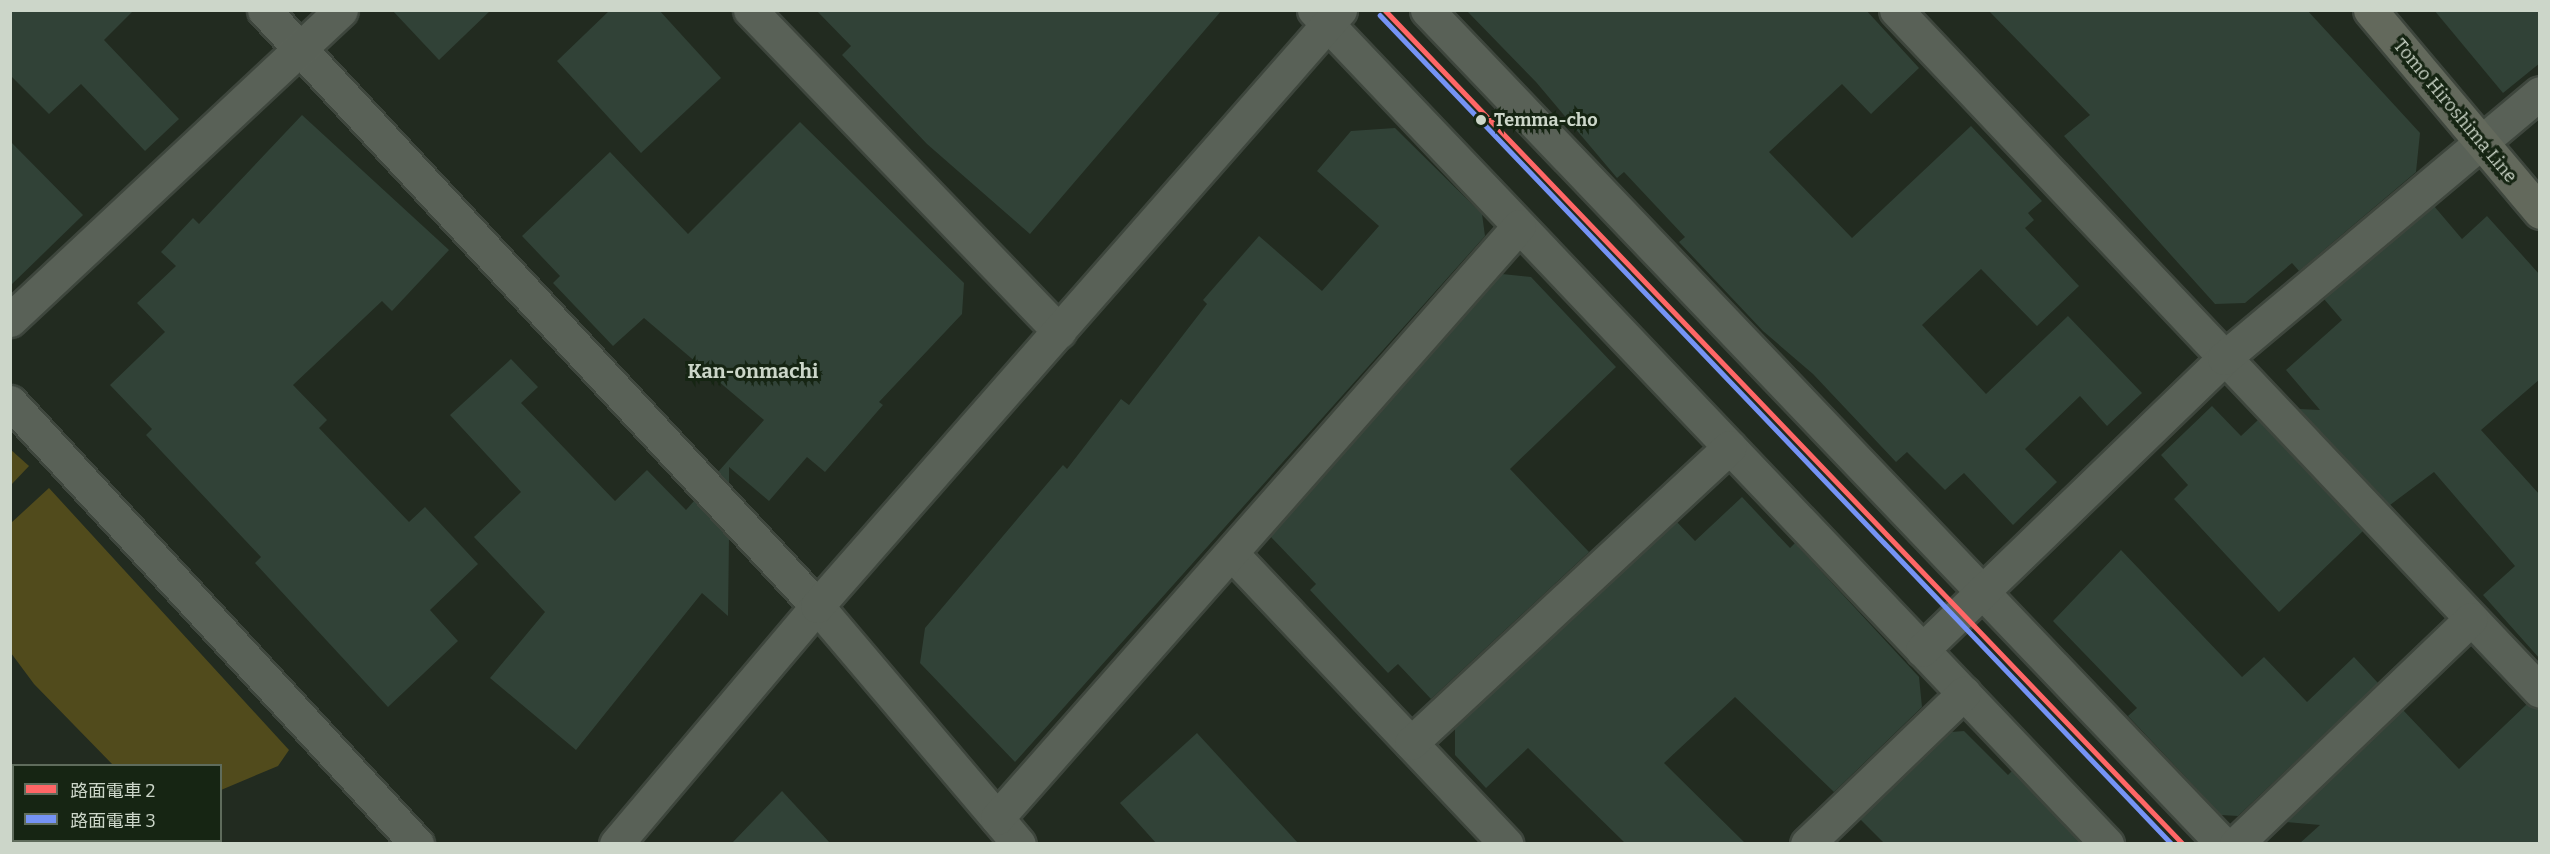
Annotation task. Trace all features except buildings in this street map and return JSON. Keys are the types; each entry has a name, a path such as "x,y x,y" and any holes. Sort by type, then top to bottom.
{"main road":[{"name":"Tomo Hiroshima Line","path":"2370,10 2540,212"}],"street":[{"path":"264,10 817,606 1019,843"},
{"path":"10,320 341,10"},
{"path":"750,10 1059,331"},
{"path":"1427,10 1979,594 2223,843"},
{"path":"1896,10 2540,692"},
{"path":"616,843 817,606 1059,331 1327,15 1519,226 2107,843"},
{"path":"1922,650 2224,358 2540,93"},
{"path":"997,818 1233,555 1519,226"},
{"path":"10,402 417,843"},
{"path":"1411,743 1730,447"},
{"path":"1233,555 1506,843"},
{"path":"2236,843 2471,619"},
{"path":"1807,843 1964,693"}],"shaded area":[{"path":"10,449 29,466 11,485 10,485"},
{"path":"49,488 289,750 278,766 222,790 222,764 112,764 34,684 11,653 11,523"}],"tram line":[{"name":"2","path":"1385,10 2183,844"},
{"name":"3","path":"1380,15 2172,844"}],"place":[{"name":"Temma-cho","path":"1481,120"}],"district":[{"name":"Kan-onmachi","path":"753,371"}]}
